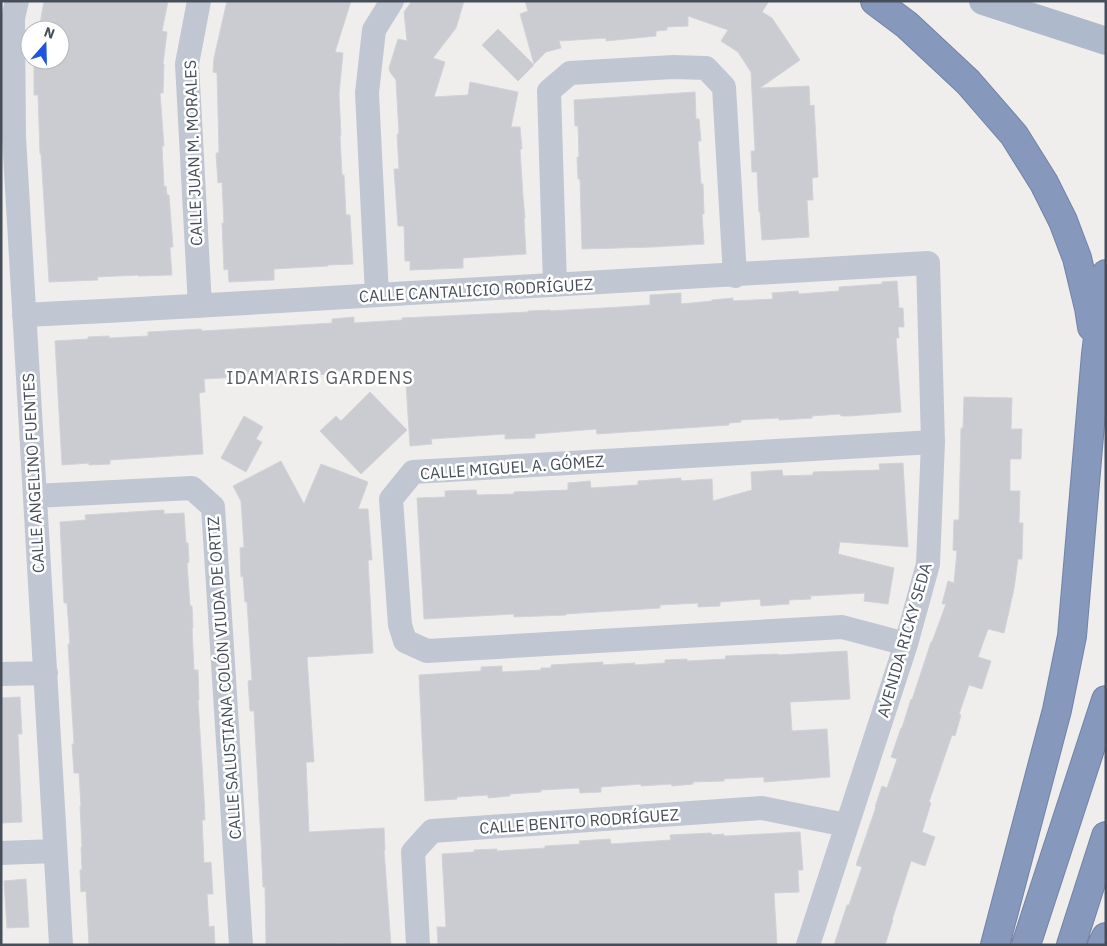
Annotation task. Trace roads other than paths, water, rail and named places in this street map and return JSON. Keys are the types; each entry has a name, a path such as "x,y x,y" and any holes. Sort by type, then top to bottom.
{"highway":[{"path":"875,1 907,25 968,82 1014,135 1044,184 1063,221 1078,258 1089,308 1096,354"},
{"path":"994,945 1057,710 1072,636 1096,354 1106,274"},
{"path":"1026,945 1106,700"},
{"path":"1071,945 1106,836"},
{"path":"1102,945 1106,937"}],"main road":[{"path":"983,1 1106,41"}],"street":[{"name":"CALLE ANGELINO FUENTES","path":"17,1 13,18 7,137 24,315 61,945"},
{"name":"CALLE JUAN M. MORALES","path":"199,1 187,64 200,306"},
{"path":"377,295 367,93 374,30 392,1"},
{"path":"555,285 549,91 570,73 673,67 706,68 724,87 735,276"},
{"name":"CALLE CANTALICIO RODRÍGUEZ","path":"24,315 735,276 928,263"},
{"name":"AVENIDA RICKY SEDA","path":"808,945 906,644 928,564 933,442 928,263"},
{"name":"CALLE MIGUEL A. GÓMEZ","path":"906,644 842,627 427,651 405,641 400,625 391,500 414,472 933,442"},
{"name":"CALLE SALUSTIANA COLÓN VIUDA DE ORTIZ","path":"35,496 192,488 213,507 241,945"},
{"path":"1,674 46,673"},
{"name":"CALLE BENITO RODRÍGUEZ","path":"418,945 413,852 432,832 762,808 846,825"},
{"path":"1,853 55,851"}],"district":[{"name":"IDAMARIS GARDENS","path":"320,377"}]}
